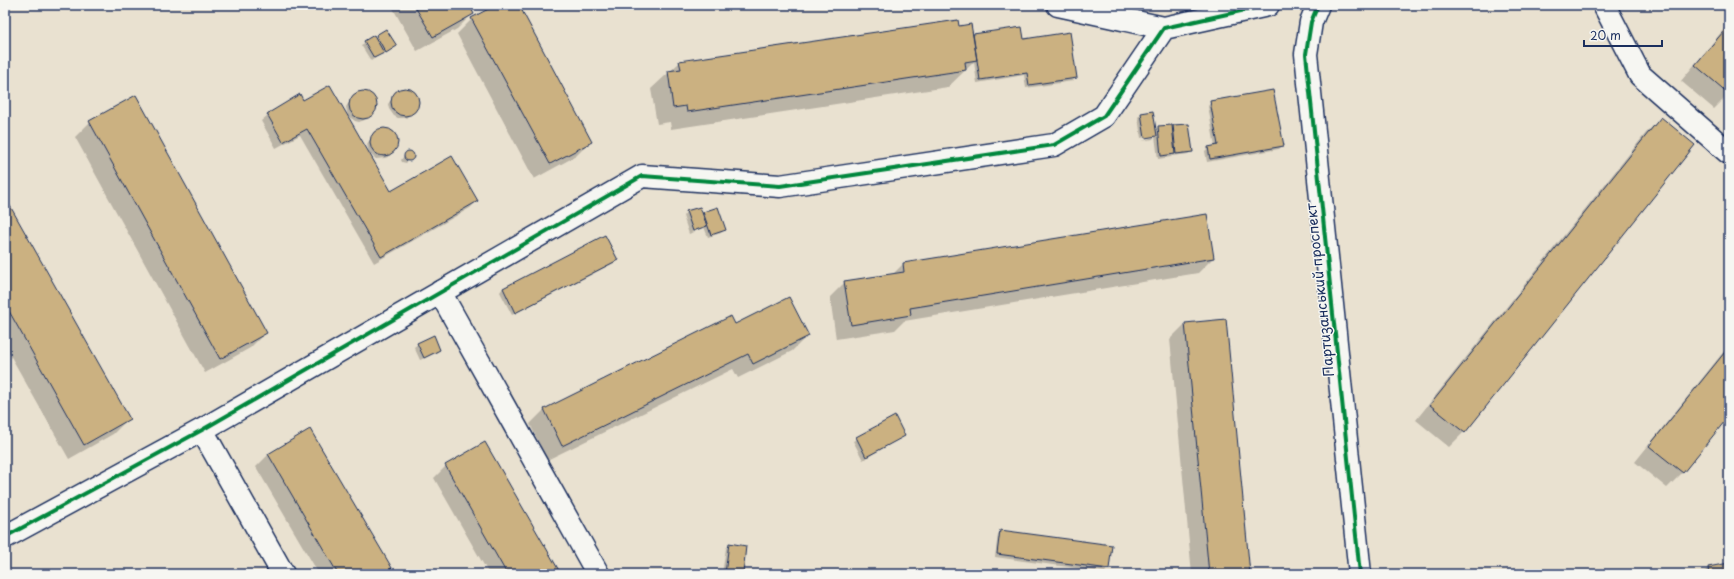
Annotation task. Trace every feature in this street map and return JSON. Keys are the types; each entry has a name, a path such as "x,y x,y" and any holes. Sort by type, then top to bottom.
{"street":[{"path":"1058,5 1164,28 1268,5"},
{"name":"Партизанський проспект","path":"1318,5 1311,22 1306,54 1360,574"},
{"path":"1604,5 1640,75 1729,153"},
{"path":"5,537 202,430 642,176 780,186 1054,145 1104,116 1164,28"},
{"path":"440,292 598,574"},
{"path":"202,430 283,574"}],"building":[{"path":"414,5 469,5 474,14 433,37"},
{"path":"496,5 519,5 592,142 550,164 471,18"},
{"path":"958,20 959,26 971,24 977,60 965,62 966,70 687,112 686,106 673,108 668,71 681,69 679,61"},
{"path":"1729,25 1729,94 1695,65"},
{"path":"1022,27 1024,39 1070,32 1077,78 1029,85 1027,73 980,80 973,34"},
{"path":"386,29 397,46 386,53 376,35"},
{"path":"374,35 384,53 374,58 364,41"},
{"path":"330,85 391,191 452,156 478,201 381,257 307,129 283,142 267,114 300,94 303,100"},
{"path":"405,88 415,92 419,102 415,112 405,116 395,112 391,102 395,92"},
{"path":"1273,90 1284,146 1210,159 1208,147 1218,145 1210,101"},
{"path":"363,91 373,95 377,105 373,115 363,119 353,115 349,105 353,95"},
{"path":"136,95 267,333 220,359 89,121"},
{"path":"1153,111 1157,136 1145,138 1141,113"},
{"path":"1661,117 1695,145 1465,433 1430,405"},
{"path":"1189,124 1193,152 1176,154 1173,125"},
{"path":"1172,125 1175,154 1161,156 1158,126"},
{"path":"384,128 394,132 398,142 394,152 384,156 374,152 370,142 374,132"},
{"path":"407,151 411,151 413,152 413,160 407,161 404,158 404,154"},
{"path":"5,197 130,419 84,445 5,304"},
{"path":"700,207 707,226 693,231 686,211"},
{"path":"718,207 726,230 711,235 703,212"},
{"path":"1207,214 1214,258 910,308 911,315 851,325 844,281 904,272 903,263"},
{"path":"605,235 618,260 515,313 503,288"},
{"path":"789,297 809,336 753,364 748,354 562,446 544,409 731,316 735,324"},
{"path":"1226,319 1250,574 1209,574 1185,323"},
{"path":"434,335 440,350 424,358 417,343"},
{"path":"1729,347 1729,416 1683,473 1649,446"},
{"path":"895,416 905,436 866,457 856,437"},
{"path":"310,429 392,568 381,574 338,574 268,454"},
{"path":"485,442 561,574 507,574 445,465"},
{"path":"1000,530 1112,545 1109,569 997,554"},
{"path":"729,543 746,546 743,574 725,574"},
{"path":"1729,563 1729,574 1709,574 1708,567"}],"cycle path":[{"path":"5,537 202,430 642,176 780,186 1054,145 1104,116 1164,28 1268,5"},
{"path":"1318,5 1311,22 1306,54 1360,574"}]}
